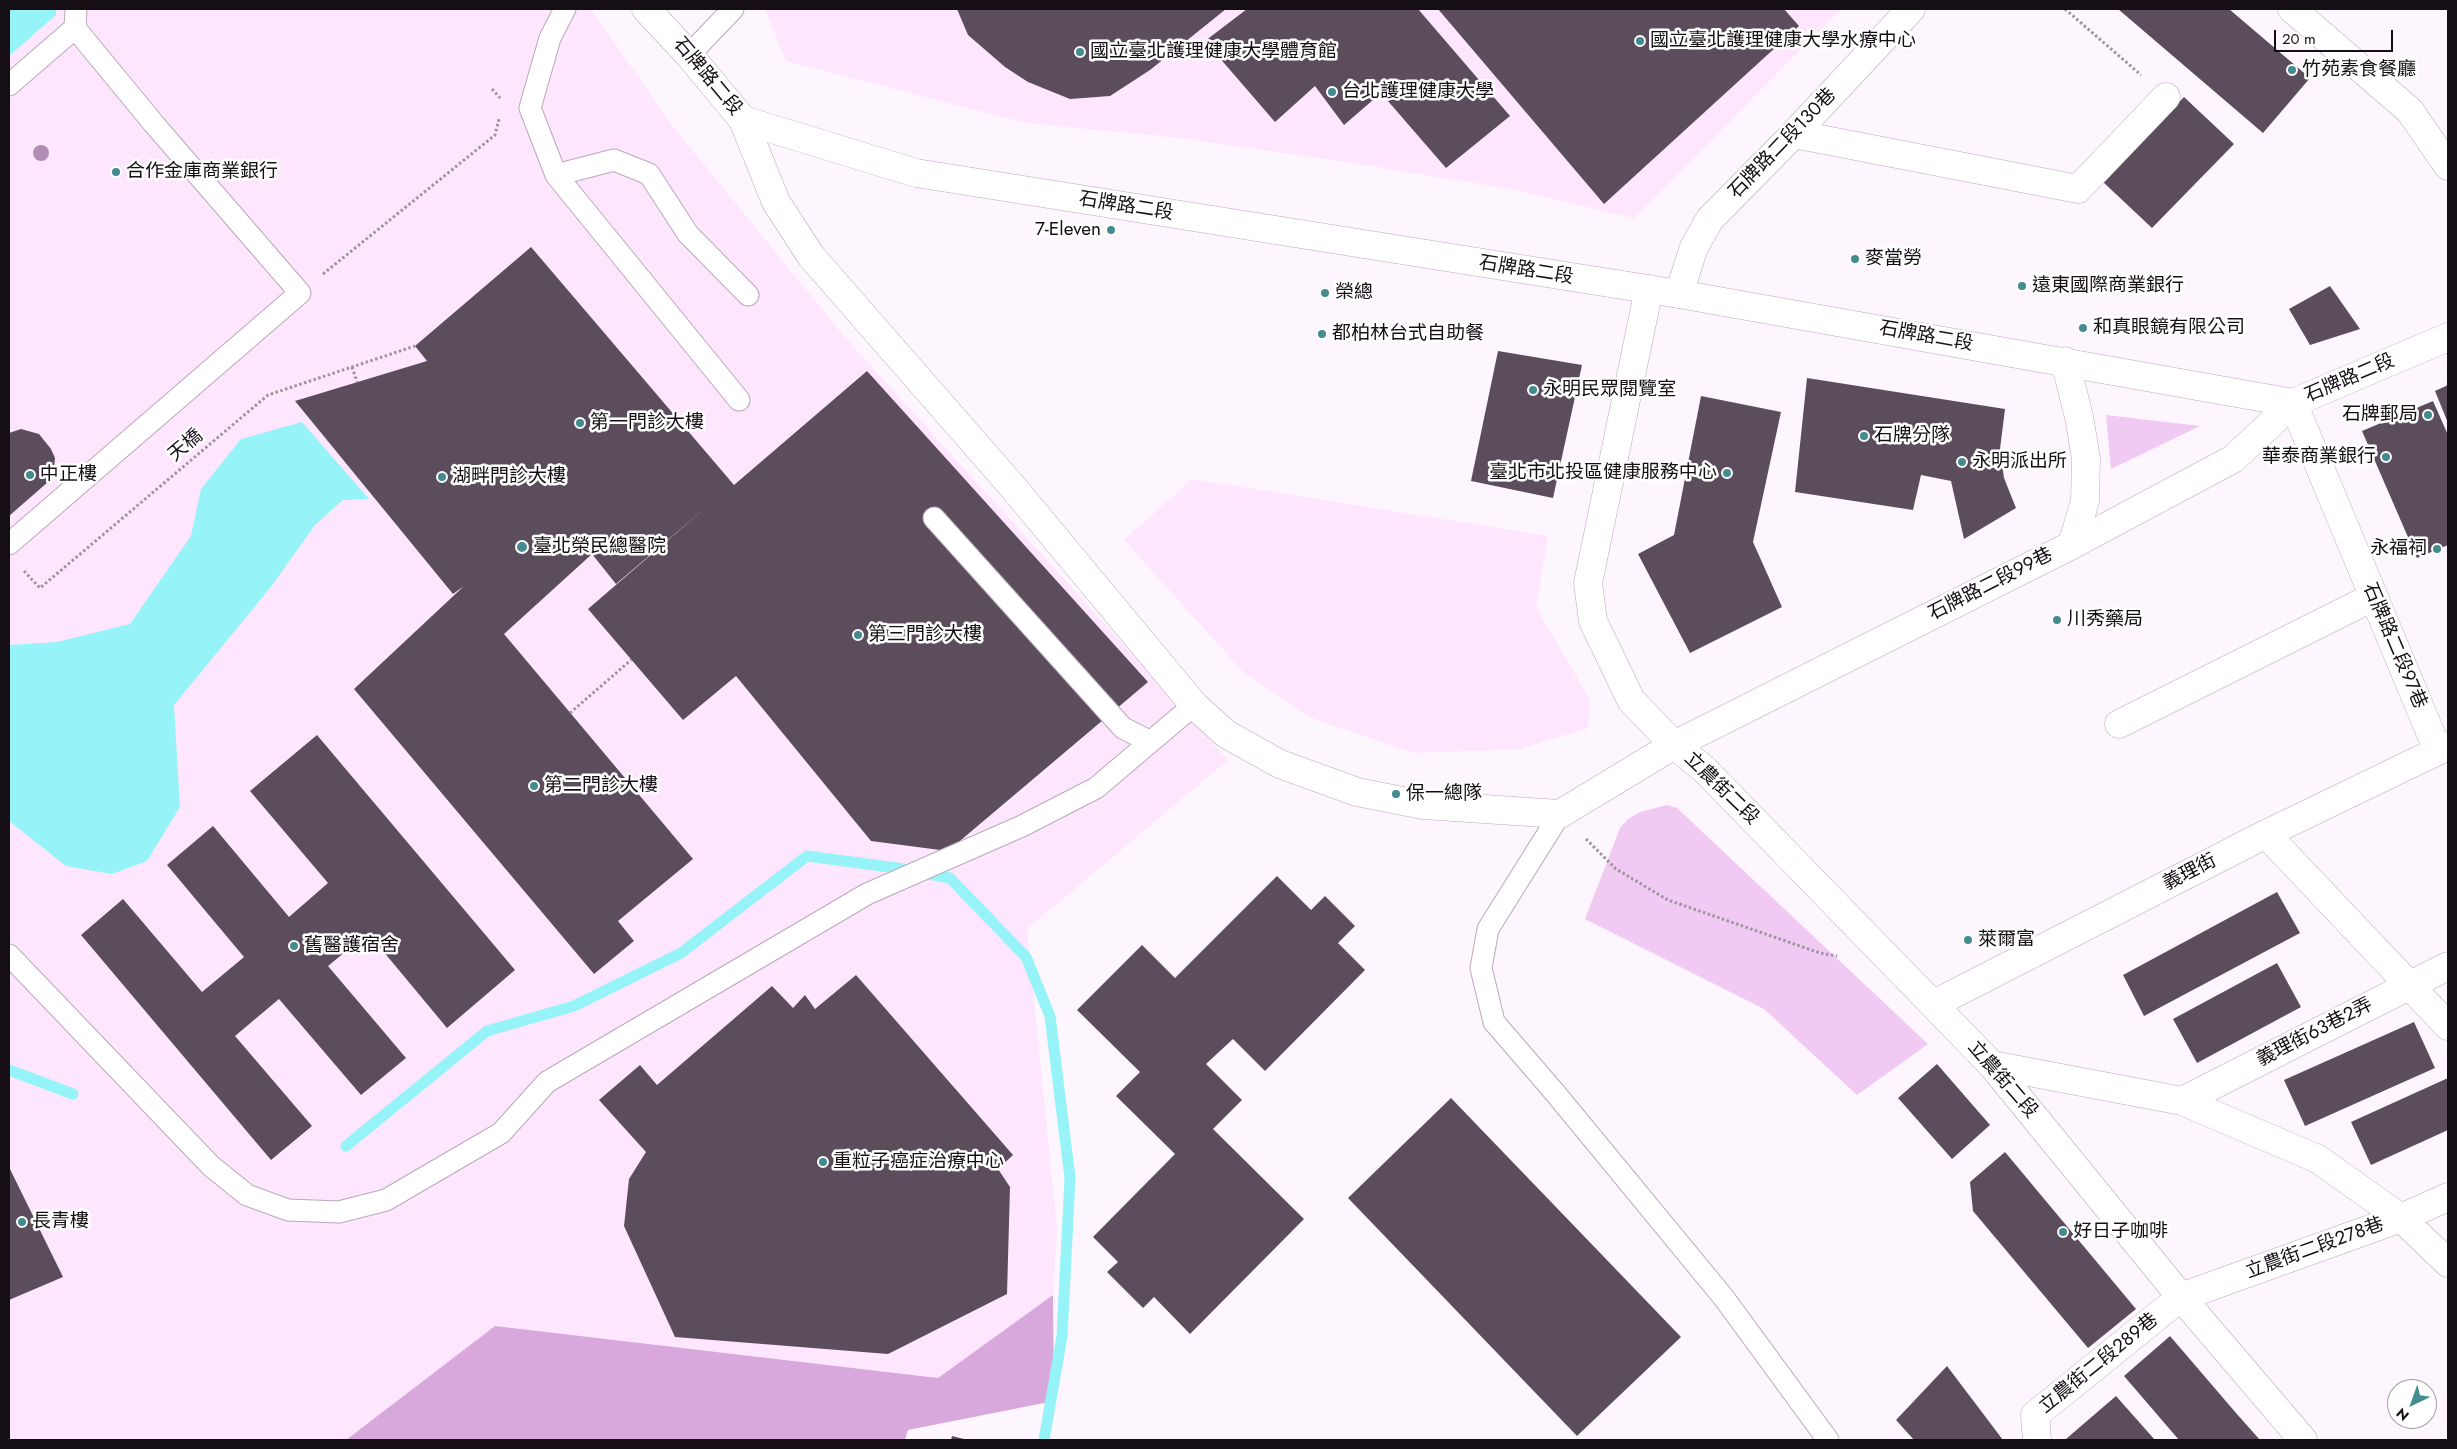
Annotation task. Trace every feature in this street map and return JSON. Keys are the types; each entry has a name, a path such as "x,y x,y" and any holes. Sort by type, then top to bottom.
{"street":[{"name":"石牌路二段","path":"646,9 689,54 743,120 916,173 1679,294 2293,402 2448,337"},
{"name":"石牌路二段130巷","path":"1679,294 1694,247 1710,219 1794,134 1910,9"},
{"path":"2292,9 2410,111 2448,166"},
{"path":"1794,134 2078,189 2166,97"},
{"path":"743,120 776,202 811,256 1012,486 1194,705 1226,734 1280,764 1357,792 1423,806 1560,814"},
{"name":"立農街二段","path":"1649,290 1588,583 1593,621 1631,700 1674,745 1704,769 1894,967 1934,1004 1992,1065 2181,1297 2303,1440"},
{"path":"2065,362 2080,417 2086,458 2085,501 2072,544"},
{"name":"石牌路二段99巷","path":"1560,814 1674,745 2072,544 2233,460 2293,402"},
{"name":"石牌路二段97巷","path":"2293,402 2373,597 2443,749"},
{"path":"2119,724 2373,597"},
{"name":"義理街","path":"1934,1004 2266,834 2443,749"},
{"path":"2266,834 2408,986 2448,1026"},
{"name":"義理街63巷2弄","path":"2182,1101 2448,966"},
{"path":"1992,1065 2182,1101 2318,1159 2401,1218 2448,1262"},
{"name":"立農街二段278巷","path":"2181,1297 2401,1218 2448,1197"},
{"name":"立農街二段289巷","path":"2037,1440 2035,1415 2181,1297"}],"lane":[{"path":"564,9 550,38 530,108 556,176 739,400"},
{"path":"689,54 733,9"},
{"path":"9,85 76,19 154,124 300,293 9,544"},
{"path":"556,176 614,160 649,174 688,234 748,295"},
{"path":"934,518 1123,728 1149,741"},
{"path":"9,955 211,1166 247,1195 288,1210 339,1212 386,1200 501,1133 547,1082 867,894 1022,826 1096,788 1149,741 1194,705"},
{"path":"1560,814 1488,929 1481,968 1494,1022 1556,1094 1724,1298 1828,1440"}],"path":[{"path":"2065,9 2166,97"},
{"path":"504,103 507,94"},
{"path":"300,293 494,135 502,111"},
{"name":"天橋","path":"21,568 40,588 268,395 415,346"},
{"path":"352,367 357,382"},
{"path":"570,713 631,660"},
{"path":"1560,814 1616,870 1668,900 1820,953 1839,956"}],"shaded area":[{"name":"臺北榮民總醫院","path":"9,9 591,9 671,124 843,335 1228,760 1027,929 1057,1228 1053,1295 938,1378 495,1326 346,1440 9,1440"},
{"name":"台北護理健康大學","path":"765,9 1841,9 1634,218 1510,189 1352,163 1180,138 1026,123 786,61"},
{"path":"2106,415 2200,426 2111,469"},
{"path":"1192,479 1548,536 1536,607 1590,700 1588,728 1520,749 1413,753 1309,717 1243,672 1124,540"},
{"path":"1667,805 1677,808 1928,1044 1857,1095 1764,1009 1585,919 1620,828 1628,819 1640,812"},
{"path":"1053,1295 1054,1401 908,1430 905,1440 346,1440 495,1326 938,1378"}],"water":[{"path":"9,9 56,9 56,15 9,56"},
{"path":"302,422 369,499 343,500 315,525 270,588 174,705 180,807 147,861 112,874 66,866 9,821 9,645 57,642 130,624 191,536 201,489 241,439"}],"building":[{"name":"國立臺北護理健康大學體育館","path":"957,9 1226,9 1150,70 1110,96 1070,99 1028,82 1005,67 968,35"},
{"path":"1247,9 1418,9 1510,116 1446,168 1381,93 1344,125 1315,86 1275,122 1205,41"},
{"path":"1438,9 1784,9 1799,26 1604,204"},
{"path":"2118,9 2229,9 2310,78 2263,133"},
{"path":"2184,97 2234,144 2152,228 2102,181"},
{"path":"531,247 734,485 867,371 1148,682 948,851 871,841 736,676 683,720 588,609 711,503 616,584 592,554 504,634 693,859 618,921 634,941 594,974 354,689 464,586 453,594 295,401 427,361 415,346"},
{"path":"2330,286 2360,329 2310,345 2289,309"},
{"path":"1498,351 1582,365 1553,498 1471,481"},
{"name":"石牌分隊","path":"1807,378 2005,409 2000,449 2004,478 2016,508 1964,539 1951,481 1921,475 1913,510 1795,492"},
{"path":"2448,385 2448,423 2435,391"},
{"name":"臺北市北投區健康服務中心","path":"1701,396 1781,412 1753,542 1782,607 1690,653 1638,554 1674,535"},
{"path":"2433,401 2448,435 2448,545 2417,558 2362,431"},
{"name":"中正樓","path":"21,429 39,434 51,449 55,458 54,468 48,482 9,516 9,433"},
{"name":"舊醫護宿舍","path":"317,735 515,970 447,1028 368,933 328,966 406,1058 361,1095 279,999 235,1036 312,1126 271,1160 81,935 123,899 202,992 244,957 167,865 213,826 289,917 328,883 250,791"},
{"path":"1277,876 1311,910 1325,896 1355,926 1338,943 1365,970 1265,1071 1233,1039 1206,1064 1242,1100 1213,1129 1304,1219 1190,1334 1154,1297 1143,1308 1107,1272 1118,1262 1093,1237 1175,1154 1116,1096 1140,1072 1077,1010 1142,945 1175,978"},
{"path":"2277,892 2300,933 2144,1016 2123,975"},
{"path":"2277,963 2301,1007 2197,1063 2173,1019"},
{"name":"重粒子癌症治療中心","path":"856,975 1013,1155 998,1169 1010,1187 1007,1294 888,1354 675,1337 624,1226 629,1179 646,1152 599,1100 640,1065 657,1085 772,986 793,1008 805,995 815,1009"},
{"path":"2414,1022 2435,1068 2305,1126 2284,1080"},
{"path":"1937,1064 1990,1125 1952,1159 1898,1098"},
{"path":"2448,1078 2448,1130 2371,1165 2351,1122"},
{"path":"1451,1098 1681,1337 1577,1436 1348,1198"},
{"path":"2005,1152 2136,1309 2088,1348 1973,1211 1970,1182"},
{"name":"長青樓","path":"9,1167 63,1277 9,1300"},
{"path":"2170,1336 2260,1440 2179,1440 2124,1376"},
{"path":"1947,1366 2003,1440 1914,1440 1896,1420"},
{"path":"2116,1396 2155,1440 2066,1439"},
{"path":"952,1436 968,1440 951,1440"}],"waterway":[{"path":"346,1146 487,1031 574,1006 681,953 807,856 897,868 950,878 1026,957 1050,1016 1070,1178 1062,1336 1044,1440"},
{"path":"9,1070 73,1094"}],"place":[{"name":"國立臺北護理健康大學水療中心","path":"1640,41"},
{"name":"國立臺北護理健康大學體育館","path":"1080,52"},
{"name":"竹苑素食餐廳","path":"2292,70"},
{"name":"台北護理健康大學","path":"1332,92"},
{"name":"合作金庫商業銀行","path":"116,172"},
{"name":"7-Eleven","path":"1111,230"},
{"name":"麥當勞","path":"1855,259"},
{"name":"遠東國際商業銀行","path":"2022,286"},
{"name":"榮總","path":"1325,293"},
{"name":"和真眼鏡有限公司","path":"2083,328"},
{"name":"都柏林台式自助餐","path":"1322,334"},
{"name":"永明民眾閱覽室","path":"1533,390"},
{"name":"石牌郵局","path":"2428,415"},
{"name":"第一門診大樓","path":"580,423"},
{"name":"石牌分隊","path":"1864,436"},
{"name":"華泰商業銀行","path":"2386,457"},
{"name":"永明派出所","path":"1962,462"},
{"name":"臺北市北投區健康服務中心","path":"1727,473"},
{"name":"中正樓","path":"30,475"},
{"name":"湖畔門診大樓","path":"442,477"},
{"name":"臺北榮民總醫院","path":"522,547"},
{"name":"永福祠","path":"2437,549"},
{"name":"川秀藥局","path":"2057,620"},
{"name":"第三門診大樓","path":"858,635"},
{"name":"第二門診大樓","path":"534,786"},
{"name":"保一總隊","path":"1396,794"},
{"name":"萊爾富","path":"1968,940"},
{"name":"舊醫護宿舍","path":"294,946"},
{"name":"重粒子癌症治療中心","path":"823,1162"},
{"name":"長青樓","path":"22,1222"},
{"name":"好日子咖啡","path":"2063,1232"}]}
